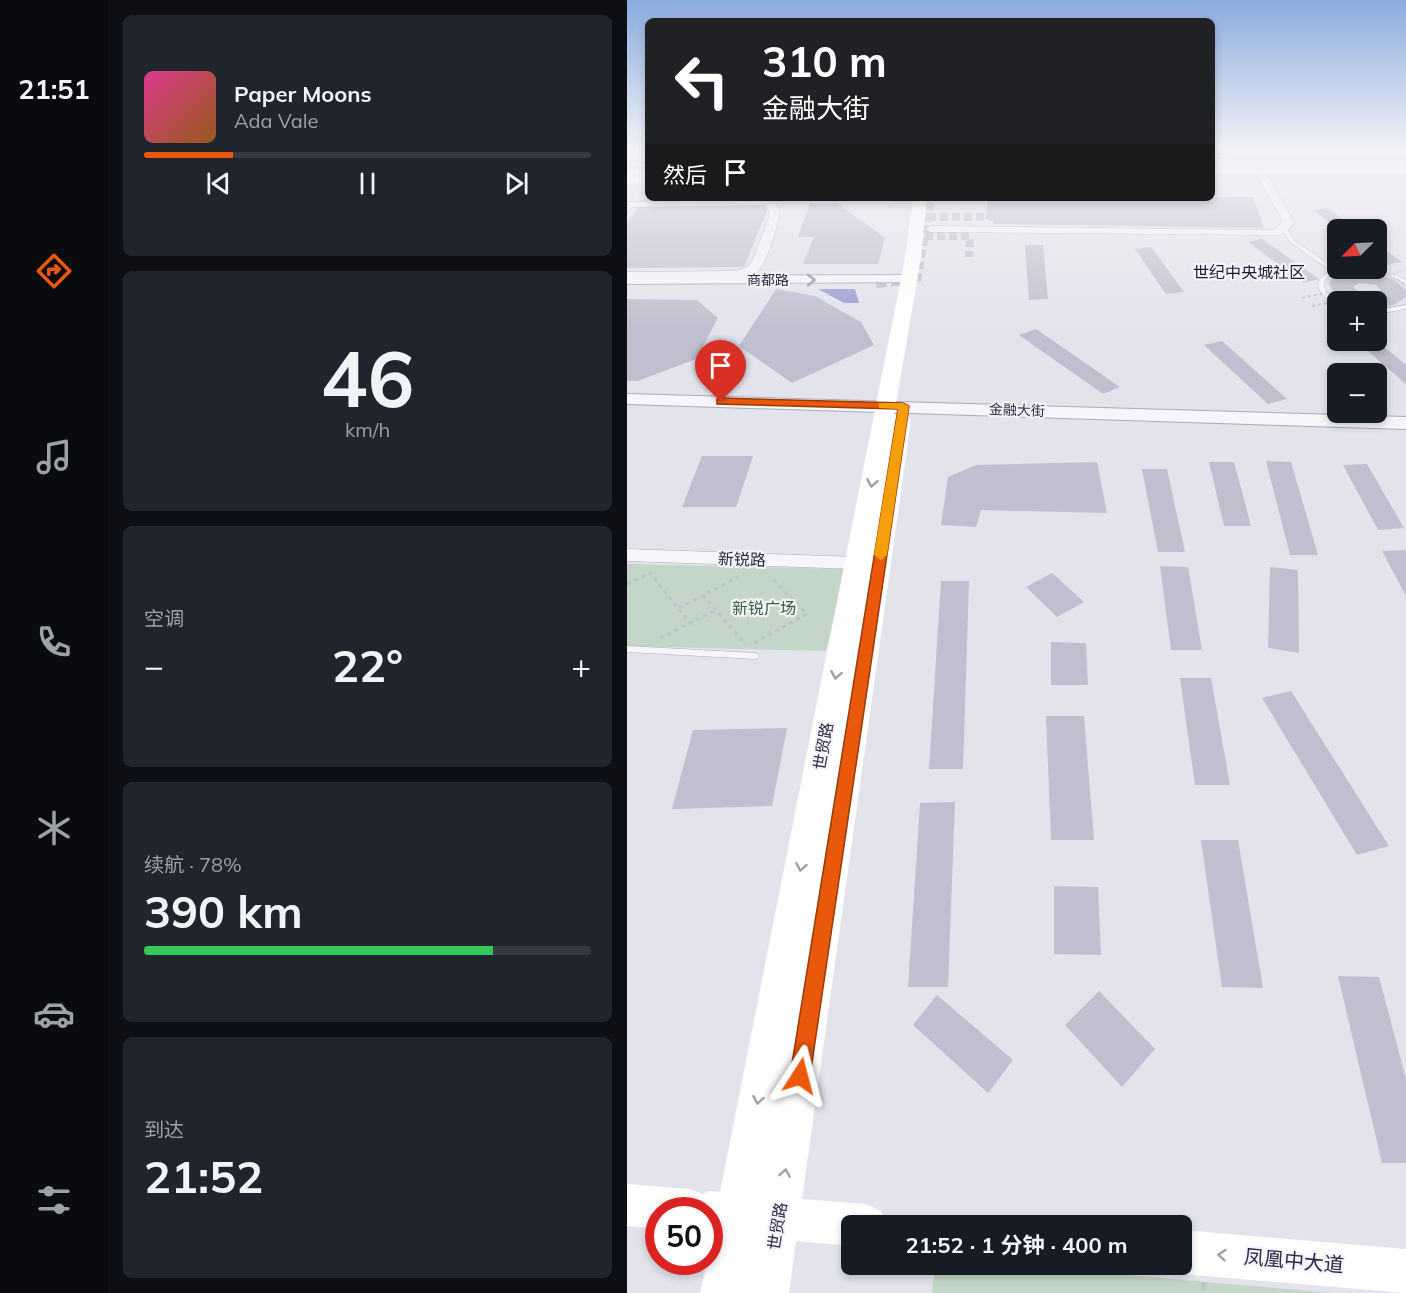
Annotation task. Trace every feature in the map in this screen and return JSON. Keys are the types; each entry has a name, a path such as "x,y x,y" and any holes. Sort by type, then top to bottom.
{"main road":[{"name":"世贸路","path":"766,1293 894,412 918,209"},
{"name":"世贸路","path":"723,1214 857,563 894,412 934,209"},
{"path":"627,1205 645,1206"},
{"path":"723,1214 841,1224"},
{"name":"凤凰中大道","path":"1192,1253 1406,1271"},
{"name":"世贸路","path":"723,1275 723,1293"}],"street":[{"path":"627,278 737,274 752,270 759,260 775,214 773,209"},
{"path":"931,229 1275,233 1289,222 1282,209"},
{"name":"商都路","path":"627,278 909,279"},
{"name":"金融大街","path":"627,399 894,412 1406,431"},
{"name":"金融大街","path":"627,411 894,412 1406,423"},
{"name":"新锐路","path":"627,555 857,563"}],"lane":[{"path":"1284,228 1292,242 1327,268"},
{"path":"1387,274 1405,283"},
{"path":"1327,276 1320,280 1320,287 1327,295"},
{"path":"1387,311 1406,307"},
{"path":"627,649 755,656"}],"path":[{"path":"1389,275 1406,269"},
{"path":"1389,275 1405,283"},
{"path":"1302,298 1327,292"},
{"path":"1312,306 1327,303"},
{"path":"679,608 748,572"},
{"path":"627,584 650,573 690,622"},
{"path":"703,596 747,647 807,614 769,576"},
{"path":"640,649 716,610"}],"green space":[{"name":"新锐广场","path":"627,564 846,569 826,651 627,646"},
{"path":"934,1275 1128,1275 1332,1293 932,1293"}],"water":[{"path":"818,289 855,289 859,303 844,303"}],"building":[{"path":"636,209 767,209 744,267 627,268 627,223"},
{"path":"808,209 846,209 885,238 878,264 803,264 814,237 798,237"},
{"path":"986,209 1257,209 1264,228 993,224 994,219 985,219"},
{"path":"1330,209 1342,219 1327,220 1314,210"},
{"path":"1262,239 1319,279 1304,283 1248,242"},
{"path":"1025,245 1043,245 1048,299 1029,300"},
{"path":"1151,247 1184,292 1166,294 1135,249"},
{"path":"1387,251 1402,262 1387,265"},
{"path":"1387,277 1406,290 1406,297 1394,305 1387,306 1387,291 1381,291 1376,285 1359,283 1353,287 1357,291 1334,291 1329,283 1331,279 1387,279"},
{"path":"776,289 815,296 861,322 874,345 792,383 739,346"},
{"path":"627,299 697,300 718,318 696,359 638,381 627,381"},
{"path":"1036,329 1120,387 1103,394 1019,335"},
{"path":"1222,341 1287,399 1268,404 1204,345"},
{"path":"1387,349 1406,365 1406,384 1387,368 1387,363 1382,363 1368,351 1387,351"},
{"path":"702,456 753,456 736,507 682,507"},
{"path":"1266,461 1291,462 1318,555 1290,555"},
{"path":"1097,462 1107,513 981,510 976,527 941,525 948,477 976,465"},
{"path":"1209,462 1234,462 1251,526 1224,526"},
{"path":"1367,464 1404,528 1378,530 1343,465"},
{"path":"1142,469 1167,469 1185,552 1158,552"},
{"path":"1406,550 1406,596 1382,551"},
{"path":"1160,566 1188,567 1202,650 1171,650"},
{"path":"1270,567 1298,570 1299,653 1268,648"},
{"path":"1052,573 1084,602 1057,617 1026,587"},
{"path":"941,581 969,581 963,769 929,769"},
{"path":"1051,642 1086,643 1088,685 1051,685"},
{"path":"1180,678 1211,678 1230,785 1195,785"},
{"path":"1291,691 1389,846 1357,855 1262,698"},
{"path":"1046,716 1084,716 1094,840 1051,840"},
{"path":"787,728 772,806 672,809 693,730"},
{"path":"955,802 948,987 908,987 920,803"},
{"path":"1201,840 1238,840 1263,988 1222,987"},
{"path":"1054,886 1098,887 1101,955 1054,954"},
{"path":"1338,976 1379,977 1406,1079 1406,1163 1382,1163"},
{"path":"1099,991 1155,1049 1122,1087 1065,1025"},
{"path":"937,995 1013,1060 988,1093 913,1025"}],"tunnel":[{"path":"917,281 929,209"},
{"path":"928,217 996,217"},
{"path":"925,236 970,236 969,257"},
{"path":"876,283 917,279"}],"slow traffic":[{"path":"881,555 903,406 882,406"}],"district":[{"name":"世纪中央城社区","path":"1249,272"}],"route":[{"path":"721,402 903,406 800,1076"}]}
